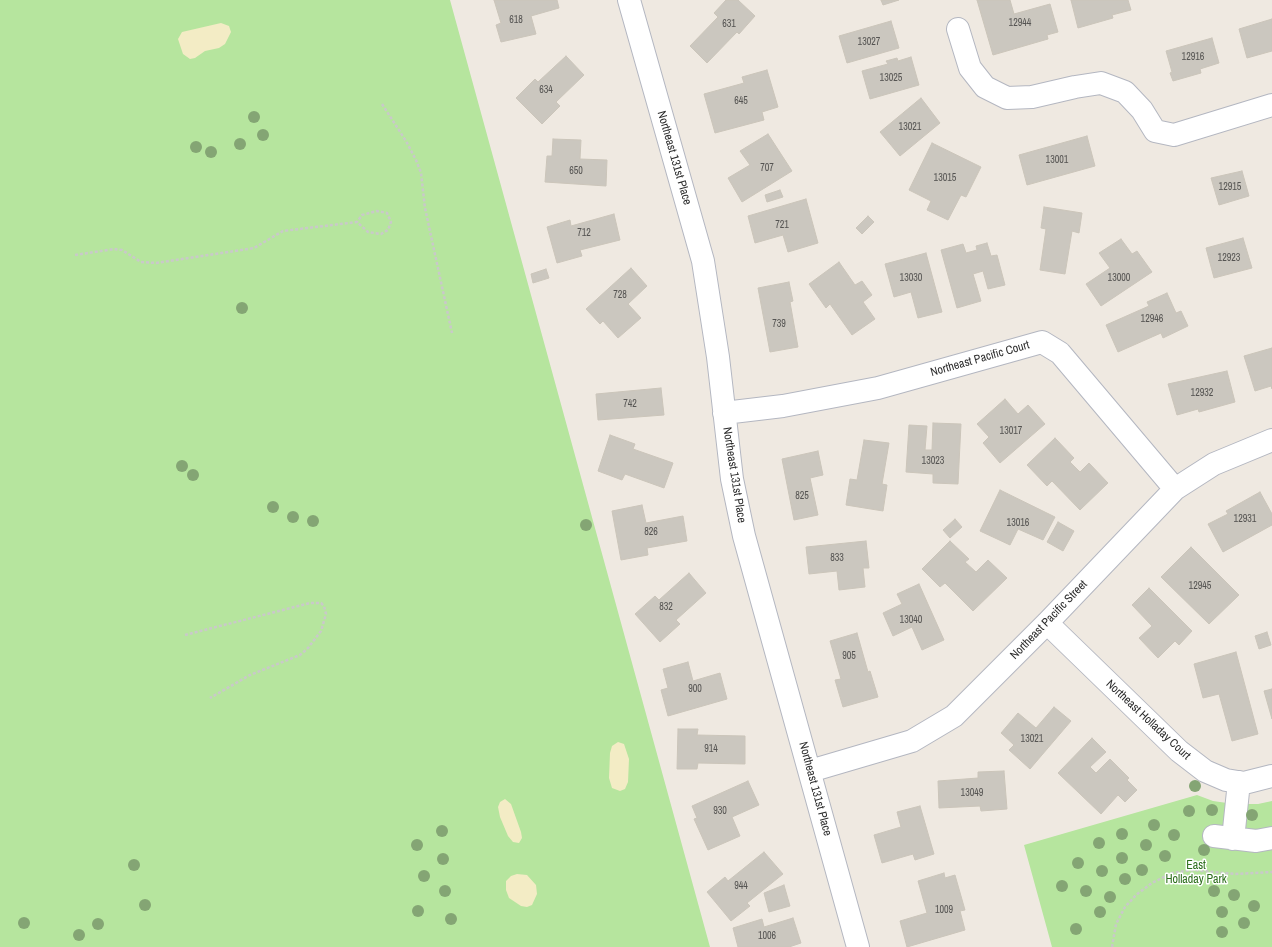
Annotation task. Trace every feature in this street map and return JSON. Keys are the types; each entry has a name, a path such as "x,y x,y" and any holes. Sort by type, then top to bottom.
{"street":[{"name":"Northeast 131st Place","path":"629,0 703,261 718,357 732,479 744,536 858,947"},
{"path":"958,28 970,68 985,87 1007,98 1032,97 1075,87 1101,83 1125,92 1142,110 1155,131 1174,135 1272,105"},
{"name":"Northeast Pacific Court","path":"724,413 783,406 878,388 1042,342 1060,353 1175,489"},
{"name":"Northeast Pacific Street","path":"810,771 912,741 954,716 1047,623 1175,489 1214,464 1272,440"},
{"name":"Northeast Holladay Court","path":"1047,623 1179,751 1205,771 1226,780 1244,783 1269,777"},
{"path":"1239,782 1223,838 1256,840 1272,838"}],"path":[{"path":"382,104 406,141 416,160 420,173 425,208 452,333"},
{"path":"75,255 114,249 122,250 141,262 156,263 254,248 283,231 357,222 362,215 377,211 387,213 391,222 388,230 375,234 365,230 357,222"},
{"path":"185,635 310,603 321,603 324,606 326,614 321,631 308,648 300,655 250,675 210,698"},
{"path":"1112,947 1116,924 1125,907 1136,895 1152,883 1172,873 1192,870 1235,874 1272,872"}],"green space":[{"path":"0,0 450,0 710,947 0,947"},
{"name":"East Holladay Park","path":"1197,795 1213,801 1234,804 1258,804 1272,801 1272,947 1052,947 1024,845"}],"sand":[{"path":"221,23 229,26 231,32 225,44 219,48 205,51 195,58 190,59 183,54 178,39 182,32"},
{"path":"618,742 624,744 629,759 628,782 625,789 620,791 612,788 609,778 610,753 612,746"},
{"path":"505,799 511,804 521,832 522,838 519,843 513,842 508,836 500,817 498,807 500,802"},
{"path":"517,874 527,875 536,885 537,894 532,905 527,907 521,906 509,898 506,890 506,881 511,876"}],"building":[{"path":"494,0 557,0 559,8 531,16 536,34 501,42 496,25 501,23"},
{"path":"726,0 738,0 755,16 739,34 737,32 707,63 690,46 718,17 714,13"},
{"path":"881,0 899,0 883,5"},
{"path":"977,0 1010,0 1014,14 1050,4 1058,32 1047,35 1048,39 993,55"},
{"path":"1071,0 1128,0 1131,10 1112,15 1113,18 1078,28"},
{"path":"1272,19 1272,51 1247,58 1239,29"},
{"path":"891,21 899,48 847,63 839,36"},
{"path":"1212,38 1219,63 1200,69 1201,73 1173,81 1166,51"},
{"path":"566,56 584,75 556,102 560,106 542,124 516,98 535,79 538,82"},
{"path":"911,57 919,85 870,99 862,71 888,64 886,61 897,58 898,61"},
{"path":"767,70 778,107 762,112 764,120 715,133 704,94 744,83 742,77"},
{"path":"921,98 940,123 900,156 880,132"},
{"path":"768,134 792,171 742,202 728,178 750,165 740,151"},
{"path":"1087,136 1095,166 1027,185 1019,155"},
{"path":"553,139 581,140 580,159 607,160 606,186 545,182 547,156 552,156"},
{"path":"932,143 981,167 966,197 961,195 948,220 927,210 931,201 909,190"},
{"path":"1242,171 1249,196 1219,205 1211,178"},
{"path":"780,190 783,197 767,202 765,195"},
{"path":"806,199 818,243 788,252 783,235 755,243 748,216"},
{"path":"1044,207 1082,213 1079,233 1072,231 1065,274 1040,270 1046,229 1041,228"},
{"path":"614,214 620,240 580,250 582,256 557,263 547,227 570,220 571,226"},
{"path":"868,216 874,222 862,234 856,228"},
{"path":"1243,238 1252,268 1214,278 1206,248"},
{"path":"1121,239 1132,254 1137,251 1152,272 1101,306 1086,284 1110,268 1099,253"},
{"path":"987,243 991,256 997,255 1005,285 988,289 983,271 973,274 981,301 957,308 941,250 963,244 966,253 977,250 976,246"},
{"path":"926,253 942,312 918,318 911,292 894,297 885,264"},
{"path":"839,262 855,285 862,281 872,295 863,302 875,319 852,335 830,304 826,308 809,284"},
{"path":"631,268 647,286 628,304 641,318 618,338 603,321 600,324 586,309"},
{"path":"546,269 549,278 533,283 531,274"},
{"path":"789,282 793,301 790,302 798,347 770,352 758,288"},
{"path":"1167,293 1176,313 1181,311 1188,326 1163,338 1161,333 1118,352 1106,325 1149,306 1147,302"},
{"path":"1272,348 1272,389 1271,386 1255,391 1244,356"},
{"path":"1227,371 1235,402 1199,412 1198,409 1177,415 1168,384"},
{"path":"661,388 664,415 598,420 596,394"},
{"path":"1005,399 1018,414 1028,405 1045,424 1000,463 983,443 989,437 977,424"},
{"path":"933,423 961,424 958,484 933,483 933,474 906,472 909,425 927,426 925,450 932,450"},
{"path":"610,435 635,444 633,449 673,463 664,488 625,474 622,480 598,471"},
{"path":"1055,438 1074,458 1070,462 1080,472 1089,463 1108,483 1080,510 1052,481 1047,486 1027,465"},
{"path":"864,440 889,443 882,484 887,485 883,511 846,505 850,479 857,480"},
{"path":"818,451 823,475 810,478 818,515 794,520 782,459"},
{"path":"1000,490 1055,517 1043,540 1018,529 1010,545 980,531"},
{"path":"1260,492 1272,514 1272,525 1223,552 1208,524 1228,514 1226,511"},
{"path":"642,505 646,523 683,516 687,541 647,548 648,555 621,560 612,511"},
{"path":"955,519 962,527 950,538 943,530"},
{"path":"1058,522 1074,531 1063,551 1047,542"},
{"path":"866,541 869,568 863,568 865,587 839,590 837,571 809,574 806,547"},
{"path":"950,541 969,559 965,562 976,572 988,560 1007,578 973,611 945,583 940,587 922,569"},
{"path":"1191,547 1239,595 1209,624 1161,577"},
{"path":"689,573 706,593 676,620 680,624 660,642 635,614 655,596 659,600"},
{"path":"919,584 944,640 922,650 912,627 893,636 883,613 902,604 897,594"},
{"path":"1149,588 1192,631 1179,645 1175,641 1158,658 1139,638 1152,626 1132,605"},
{"path":"1267,632 1271,645 1259,649 1255,636"},
{"path":"857,633 868,672 870,671 878,697 843,707 835,680 841,679 830,641"},
{"path":"1236,652 1258,734 1232,741 1219,694 1203,698 1194,664"},
{"path":"688,662 693,681 720,673 727,699 668,716 661,690 668,688 663,669"},
{"path":"1272,689 1272,719 1264,691"},
{"path":"1054,707 1071,721 1030,769 1009,750 1014,745 1001,733 1018,713 1036,728"},
{"path":"678,729 698,729 697,735 745,736 745,764 698,763 697,769 677,769"},
{"path":"1092,738 1106,752 1090,767 1096,773 1110,759 1129,778 1127,780 1137,790 1125,802 1118,795 1101,814 1058,773"},
{"path":"1004,771 1007,809 981,811 980,806 939,808 938,781 978,778 978,772"},
{"path":"748,781 759,805 732,817 740,836 708,850 694,819 697,818 692,806"},
{"path":"920,806 934,854 915,860 913,854 882,863 874,835 901,827 897,812"},
{"path":"764,852 783,874 747,903 750,906 731,921 707,892 725,877 728,881"},
{"path":"944,873 945,878 955,875 965,910 960,911 965,930 907,947 900,921 927,913 918,881"},
{"path":"784,885 790,906 769,912 764,893"},
{"path":"793,918 801,943 789,947 738,947 733,928 762,919 764,927"}]}
